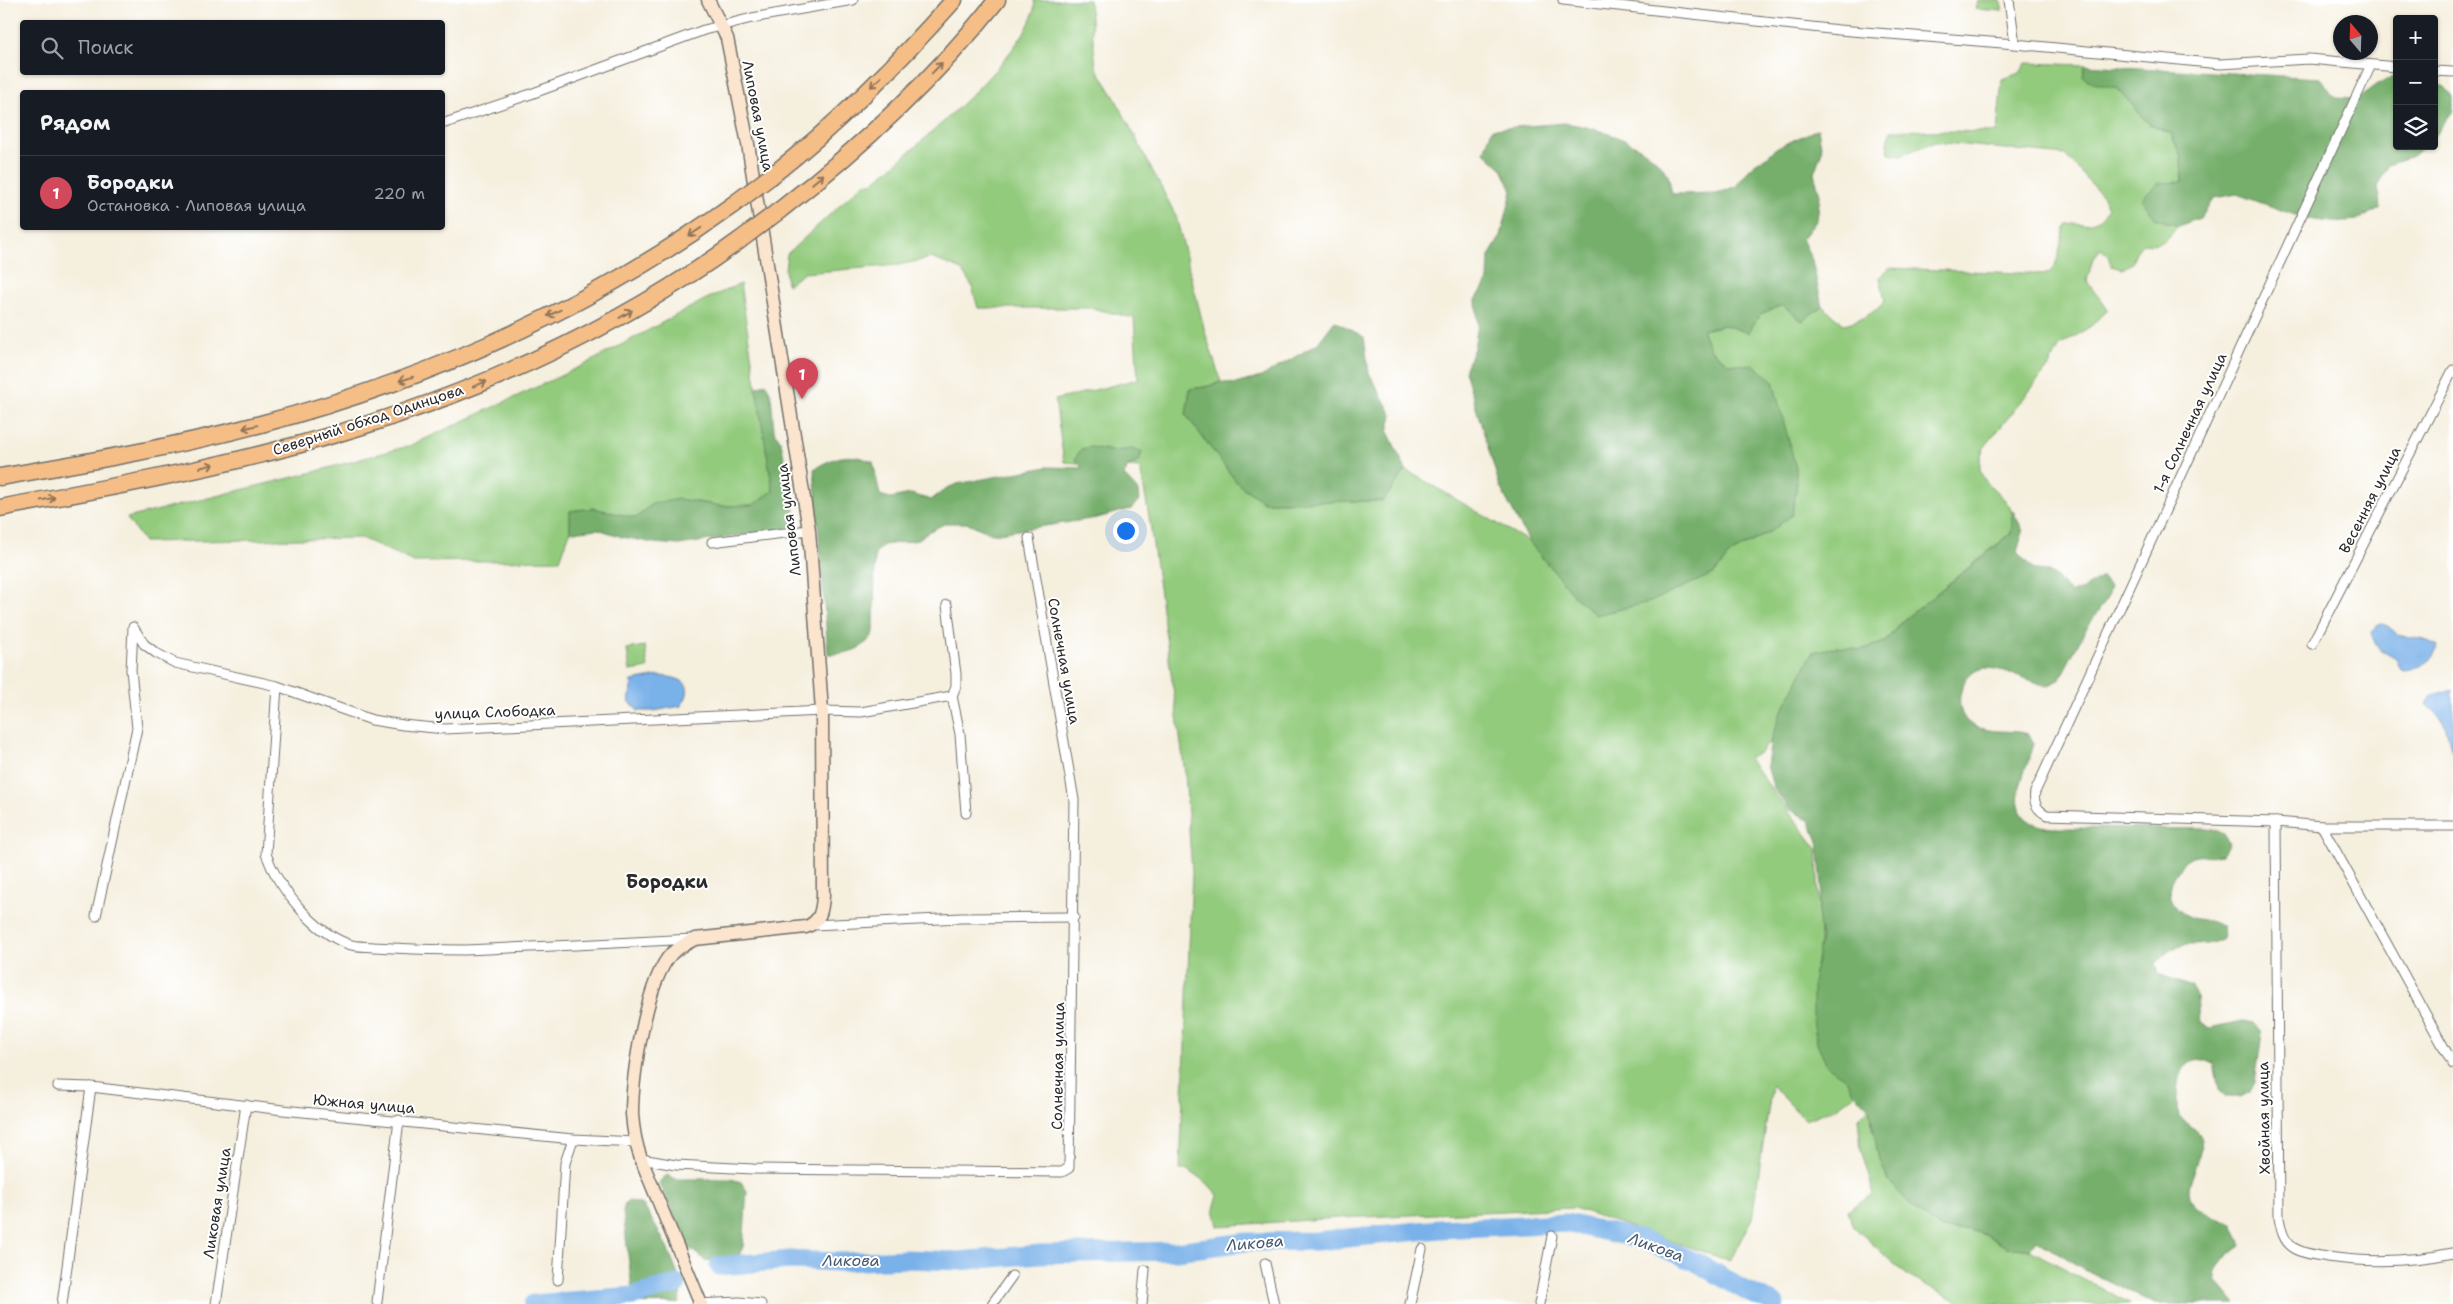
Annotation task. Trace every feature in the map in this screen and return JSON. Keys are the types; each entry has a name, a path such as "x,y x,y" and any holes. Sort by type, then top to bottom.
{"highway":[{"name":"Северный обход Одинцова","path":"0,477 135,452 261,424 419,375 499,340 602,290 652,260 734,204 775,173 854,103 935,22 954,0"},
{"name":"Северный обход Одинцова","path":"0,508 168,475 270,452 428,404 514,370 618,318 669,288 740,240 840,161 913,92 995,2"}],"street":[{"name":"Липовая улица","path":"708,0 722,26 748,144 809,530 822,711 823,896 820,915 813,925"},
{"path":"445,123 528,95 695,33 752,18 853,0"},
{"path":"1563,0 1839,30 2015,44 2220,64 2309,59 2393,67"},
{"path":"2009,0 2015,44"},
{"name":"1-я Солнечная улица","path":"2276,822 2047,815 2036,806 2035,792 2371,65"},
{"path":"2438,71 2453,72"},
{"name":"Весенняя улица","path":"2312,644 2453,370"},
{"path":"712,542 809,530"},
{"name":"Солнечная улица","path":"641,1159 676,1165 753,1169 1066,1170 1070,1165 1074,800 1029,538"},
{"path":"947,606 956,674 956,686 952,696 960,734 966,813"},
{"name":"улица Слободка","path":"96,916 137,728 131,670 132,627 144,644 156,654 176,663 277,686 372,720 445,729 822,711 861,712 952,696"},
{"path":"277,686 266,854 273,870 294,902 318,927 330,936 350,945 419,951 585,946 795,930 813,925 961,918 1074,917"},
{"path":"2276,822 2322,826 2453,826"},
{"name":"Хвойная улица","path":"2276,822 2279,1218 2281,1231 2286,1241 2294,1248 2310,1255 2348,1260 2395,1262 2453,1253"},
{"path":"2322,826 2453,1064"},
{"path":"695,939 671,954 657,982 646,1013 633,1086 632,1116 636,1144 641,1159 701,1304"},
{"name":"Южная улица","path":"58,1086 91,1087 246,1105 636,1144"},
{"path":"62,1304 91,1087"},
{"name":"Ликовая улица","path":"216,1304 246,1105"},
{"path":"376,1302 398,1120"},
{"path":"558,1280 565,1163 573,1139"},
{"path":"1539,1304 1552,1236"},
{"path":"1410,1304 1422,1249"},
{"path":"1265,1263 1274,1304"},
{"path":"1142,1304 1144,1270"},
{"path":"992,1304 1012,1276"},
{"path":"697,1304 739,1302 761,1304"}],"green space":[{"path":"1034,0 1089,0 1096,67 1115,98 1176,216 1205,332 1221,382 1190,389 1186,415 1238,484 1264,502 1382,501 1406,470 1529,542 1577,599 1650,602 1715,573 1730,554 1771,531 1778,402 1773,381 1754,365 1729,364 1711,350 1702,330 1725,325 1748,333 1760,314 1783,305 1802,321 1822,306 1844,324 1856,321 1871,313 1885,301 1880,277 1888,268 2048,274 2056,263 2067,225 2095,222 2104,215 2108,208 2103,197 2065,155 1935,142 1901,155 1889,153 1887,142 1891,130 1997,132 2002,79 2020,73 2026,63 2085,65 2083,77 2093,83 2117,88 2149,124 2171,133 2181,157 2182,182 2155,218 2178,226 2171,235 2160,243 2143,243 2136,252 2132,263 2122,269 2111,266 2108,255 2101,249 2093,258 2087,281 2108,310 2091,326 2060,346 2048,368 1983,449 1980,470 1983,478 2006,502 2012,512 2011,533 1901,622 1885,642 1861,650 1837,647 1813,652 1779,717 1771,740 1762,751 1749,759 1817,849 1823,1040 1857,1093 1836,1108 1805,1120 1772,1085 1752,1218 1730,1261 1574,1208 1339,1218 1218,1226 1214,1209 1218,1195 1207,1183 1188,1170 1180,1170 1192,873 1185,773 1149,516 1140,468 1064,462 1055,400 1138,379 1134,318 1091,308 978,308 971,284 960,269 931,258 899,265 804,273 787,285 785,270 787,254 864,183 872,183 913,149 970,97 996,69 1018,42 1031,19"},
{"path":"1978,0 2000,0 2002,11 1975,9"},
{"path":"2085,65 2320,78 2335,97 2359,98 2378,84 2393,78 2393,150 2419,150 2411,157 2387,165 2378,187 2380,208 2357,220 2332,222 2306,219 2237,194 2214,198 2200,218 2178,226 2155,218 2141,199 2159,183 2182,182 2181,157 2171,133 2149,124 2117,88 2093,83 2083,76"},
{"path":"2438,85 2443,86 2453,97 2453,111 2438,131"},
{"path":"1564,123 1591,128 1620,138 1647,153 1667,174 1672,194 1719,193 1736,186 1753,165 1768,156 1776,148 1818,129 1822,151 1814,173 1820,195 1817,220 1802,239 1812,260 1822,306 1802,321 1782,305 1760,314 1748,333 1725,325 1702,330 1711,350 1729,364 1754,365 1773,381 1796,468 1796,491 1792,515 1771,531 1730,554 1715,573 1650,602 1596,615 1577,599 1529,542 1500,487 1465,371 1474,348 1478,324 1476,300 1488,280 1489,256 1501,236 1512,191 1502,169 1484,152 1492,129"},
{"path":"740,284 773,491 753,505 721,506 679,499 652,504 636,518 593,508 570,511 570,532 560,560 414,562 361,538 144,542 127,518 310,473 412,445 586,364 704,300"},
{"path":"1335,321 1364,337 1369,373 1392,415 1388,432 1406,470 1383,501 1264,502 1238,484 1186,415 1190,389 1221,382 1235,384 1261,377 1317,344"},
{"path":"766,383 771,395 774,431 781,442 796,516 793,523 787,528 679,545 622,537 598,529 570,532 570,511 593,508 636,518 652,504 679,499 721,506 753,505 773,491 756,388"},
{"path":"1092,447 1112,451 1132,449 1142,452 1139,462 1128,466 1124,476 1138,491 1139,501 1131,509 1097,518 992,534 968,523 946,523 926,533 918,540 884,545 875,553 874,632 866,643 855,650 828,654 814,469 836,458 857,457 873,462 880,495 890,498 911,494 931,500 947,488 957,484 1047,467 1082,468 1075,459 1081,449"},
{"path":"2013,511 2023,531 2017,552 2034,570 2041,570 2051,574 2071,593 2082,590 2102,577 2110,586 2106,600 2086,629 2059,680 2047,686 2010,673 1988,668 1978,670 1970,675 1961,691 1961,710 1965,719 1972,725 1986,730 2029,734 2034,744 2021,784 2019,808 2025,817 2035,824 2052,828 2213,829 2224,834 2229,844 2222,855 2196,856 2187,860 2174,877 2170,889 2172,900 2180,911 2190,917 2212,922 2222,927 2223,938 2204,944 2181,946 2173,949 2165,954 2156,964 2159,974 2191,987 2197,997 2199,1020 2209,1028 2243,1021 2254,1023 2262,1033 2255,1082 2250,1092 2239,1097 2226,1097 2219,1088 2214,1064 2202,1060 2192,1061 2186,1066 2179,1084 2179,1117 2197,1132 2201,1141 2201,1151 2190,1182 2189,1192 2192,1201 2201,1210 2233,1224 2242,1246 2221,1261 2215,1271 2217,1282 2235,1304 2155,1304 2082,1268 2036,1240 2030,1250 2006,1247 1987,1235 1965,1229 1941,1229 1922,1216 1889,1182 1878,1155 1869,1107 1853,1092 1846,1079 1827,1066 1817,1044 1813,1020 1813,983 1821,937 1818,912 1822,888 1818,841 1809,820 1789,809 1773,787 1767,765 1771,740 1779,717 1813,652 1837,647 1861,650 1885,642 1901,622 2011,534"},
{"path":"645,646 648,668 630,671 627,649"},
{"path":"1869,1107 1873,1131 1941,1229 1965,1229 1987,1235 2006,1247 2030,1250 2131,1304 1963,1304 1906,1275 1852,1225 1848,1210 1874,1194 1861,1150 1858,1118"},
{"path":"667,1175 676,1179 731,1179 741,1182 747,1191 743,1247 738,1257 728,1262 717,1259 706,1261 689,1248 659,1182"},
{"path":"629,1201 643,1205 669,1252 679,1279 679,1303 584,1304 579,1301 579,1297 583,1295 623,1292 632,1289 623,1211 625,1204"}],"water":[{"path":"2378,624 2385,625 2402,636 2433,643 2438,646 2437,651 2422,664 2407,671 2401,670 2396,659 2380,650 2376,645 2371,634"},
{"path":"658,676 684,682 688,691 686,698 681,706 654,711 638,711 629,701 632,681"},
{"path":"2453,690 2453,752 2443,722 2427,704 2432,696"}],"waterway":[{"name":"Ликова","path":"719,1266 790,1260 839,1262 906,1259 958,1261 1040,1254 1176,1251 1247,1242 1316,1241 1440,1229 1566,1223 1640,1239 1696,1262 1744,1290 1775,1304"},
{"name":"Ликова","path":"533,1304 633,1296 677,1284"}],"place":[{"name":"Бородки","path":"802,399"}],"district":[{"name":"Бородки","path":"667,882"}]}
